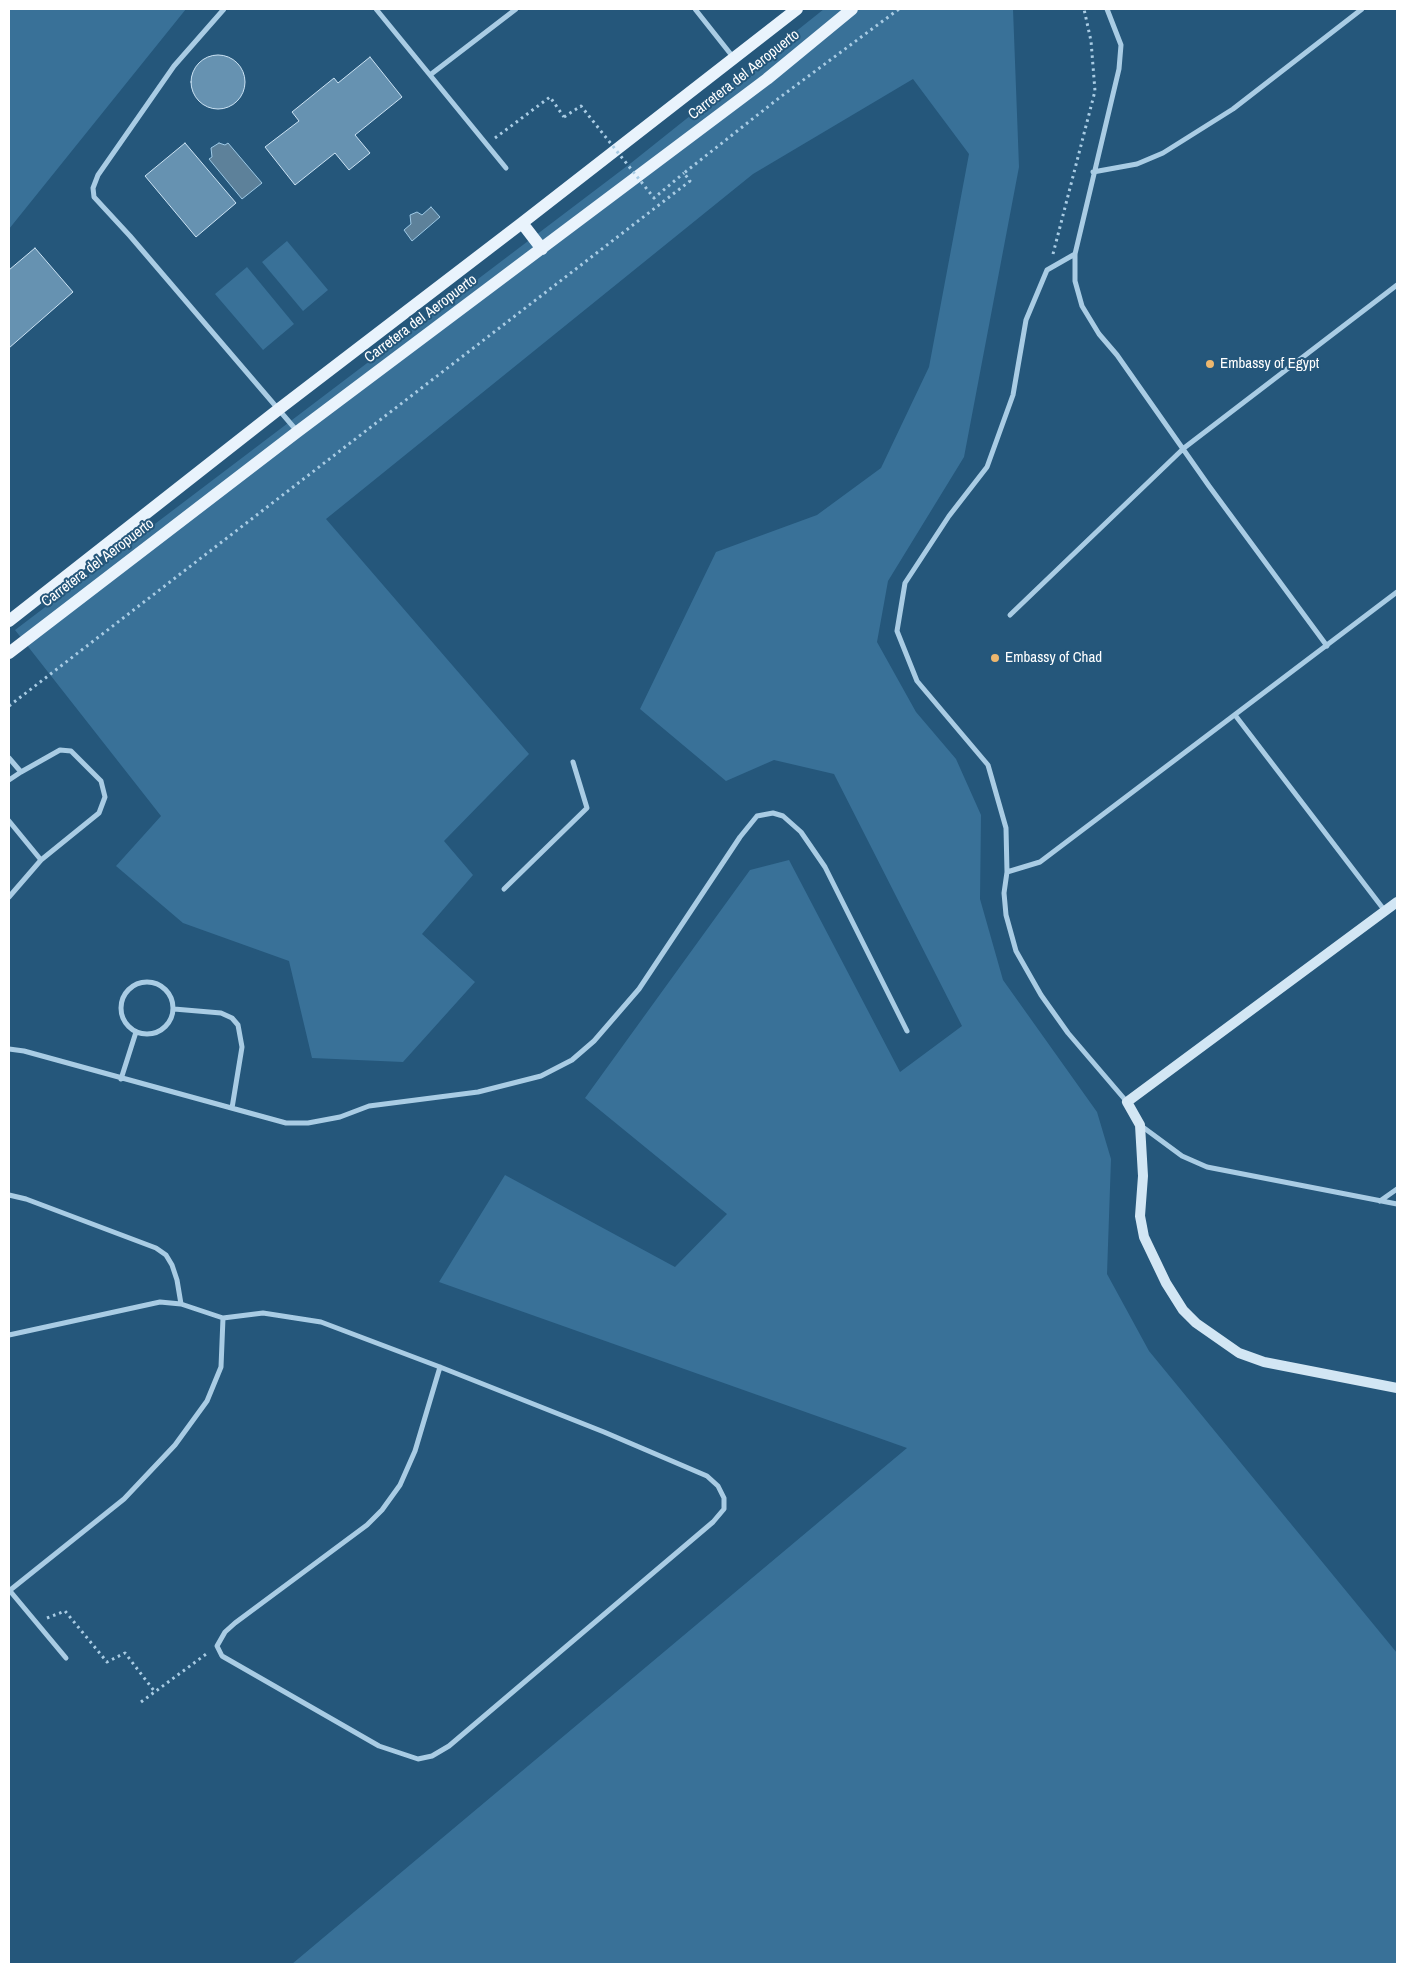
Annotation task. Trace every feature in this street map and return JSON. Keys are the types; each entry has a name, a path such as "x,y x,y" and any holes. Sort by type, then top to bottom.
{"main road":[{"name":"Carretera del Aeropuerto","path":"9,621 278,409 735,59 797,9"},
{"name":"Carretera del Aeropuerto","path":"9,653 297,432 767,79 852,9"},
{"path":"522,223 542,249"}],"street":[{"path":"224,9 174,66 98,175 93,188 94,197 101,207 130,236 297,432"},
{"path":"376,9 506,168"},
{"path":"430,75 516,9"},
{"path":"696,9 735,59"},
{"path":"1107,9 1121,45 1119,69 1075,254 1075,281 1082,306 1099,334 1117,355 1209,486 1327,646"},
{"path":"1094,172 1137,164 1163,153 1233,110 1362,9"},
{"path":"1075,254 1047,270 1026,320 1012,395 987,467 948,516 905,582 897,632 917,680 988,765 1006,828 1007,872 1004,893 1005,908 1016,951 1041,995 1068,1033 1127,1102 1140,1125 1182,1156 1207,1167 1397,1204"},
{"path":"1010,615 1184,448 1397,285"},
{"path":"1007,872 1040,862 1397,592"},
{"path":"1235,715 1385,911"},
{"path":"9,780 60,750 71,751 100,781 105,798 99,813 41,860 9,897"},
{"path":"9,758 21,772"},
{"path":"504,889 587,808 573,762"},
{"path":"9,1049 24,1051 286,1124 308,1123 340,1117 369,1106 478,1092 541,1076 572,1060 594,1041 639,988 740,837 757,816 773,813 783,816 801,832 825,867 907,1031"},
{"path":"9,821 41,860"},
{"path":"1127,1102 1397,902"},
{"path":"155,983 169,993 174,1009 168,1025 161,1031 153,1034 136,1032 124,1020 121,1012 121,1003 130,988 138,984 155,983"},
{"path":"174,1009 221,1013 232,1018 238,1025 242,1048 232,1108"},
{"path":"121,1079 136,1032"},
{"path":"1140,1125 1143,1176 1140,1216 1144,1237 1166,1283 1183,1310 1196,1323 1239,1353 1264,1362 1397,1388"},
{"path":"1380,1200 1397,1189"},
{"path":"9,1195 26,1199 156,1248 166,1255 172,1265 181,1304"},
{"path":"9,1335 160,1302 181,1304 223,1318 263,1313 321,1322 440,1367 707,1476 718,1486 724,1498 724,1509 706,1529 449,1746 432,1756 418,1760 379,1746 231,1662 222,1656 217,1646 225,1632 235,1623 367,1525 382,1510 400,1485 415,1452 440,1367"},
{"path":"66,1658 9,1591 124,1499 175,1445 207,1401 221,1366 224,1339 223,1318"}],"path":[{"path":"487,145 550,97 564,117 581,106 654,198 779,98 899,9"},
{"path":"1047,270 1058,238 1095,91 1091,41 1084,9"},
{"path":"9,706 690,181 684,173"},
{"path":"44,1619 65,1611 107,1662 125,1653 155,1692"},
{"path":"142,1702 217,1646"}],"shaded area":[{"path":"9,9 186,9 9,229"},
{"path":"824,9 1013,9 1019,167 964,457 888,581 877,642 916,712 956,759 981,815 980,899 1003,980 1097,1112 1111,1159 1107,1274 1149,1351 1397,1653 1397,1964 292,1964 907,1448 439,1282 505,1175 675,1267 727,1214 585,1098 750,870 789,860 900,1072 962,1026 834,774 774,760 726,781 640,709 716,552 817,515 881,468 929,367 969,154 913,79 753,174 326,519 529,754 444,841 473,875 422,934 475,982 403,1062 312,1058 289,961 183,923 116,866 161,816 15,630 631,163"},
{"path":"219,143 225,145 228,143 262,183 242,199 209,159 212,157 211,148"},
{"path":"431,207 440,217 412,241 404,230 411,224 410,215 417,212 422,215"},
{"path":"287,241 328,290 303,311 262,262"},
{"path":"247,267 294,324 263,350 215,294"}],"building":[{"path":"218,55 228,57 237,63 243,72 245,82 243,92 237,101 228,107 218,109 208,107 199,101 193,92 191,82 193,72 199,63 208,57"},
{"path":"370,57 402,97 355,135 370,153 349,170 335,153 295,185 265,147 299,121 292,112 334,78 338,83"},
{"path":"185,143 236,203 196,237 145,176"},
{"path":"35,248 73,292 9,348 9,270"}],"place":[{"name":"Embassy of Egypt","path":"1210,364"},
{"name":"Embassy of Chad","path":"995,658"}]}
